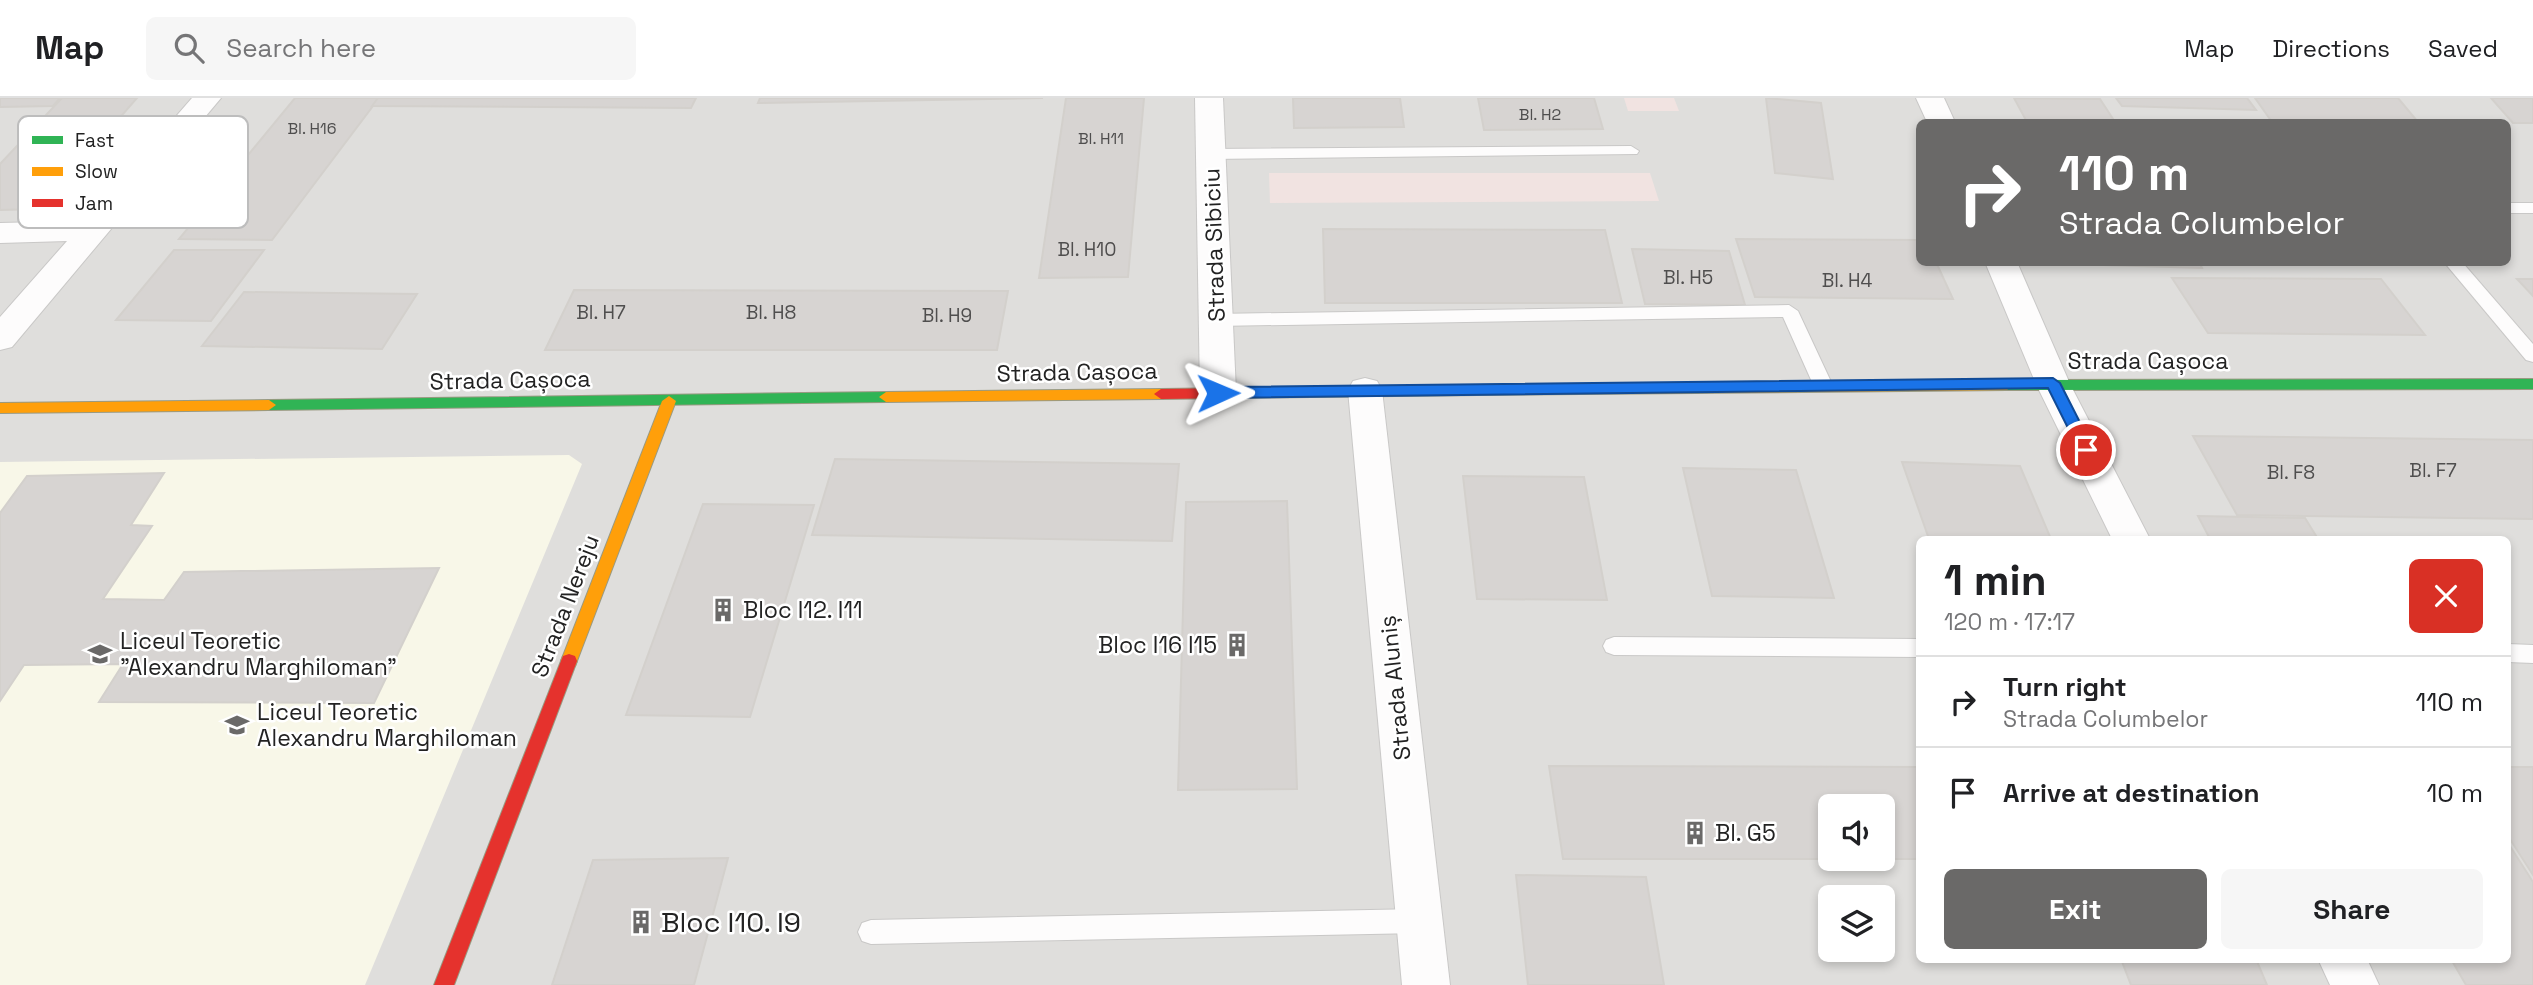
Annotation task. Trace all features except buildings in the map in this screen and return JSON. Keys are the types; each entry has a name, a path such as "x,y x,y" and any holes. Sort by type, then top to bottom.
{"street":[{"path":"191,116 207,98"},
{"name":"Strada Sibiciu","path":"1209,98 1218,393"},
{"path":"1930,98 1940,119"},
{"path":"0,233 93,230"},
{"path":"0,339 93,230"},
{"path":"2003,266 2053,383 2130,536"},
{"name":"Strada Cașoca","path":"0,408 2053,383 2533,384"},
{"name":"Strada Aluniș","path":"1364,390 1426,985"},
{"name":"Strada Nereju","path":"444,985 669,401"},
{"path":"2344,963 2355,985"}],"lane":[{"path":"1211,154 1631,151"},
{"path":"2511,208 2533,208"},
{"path":"2455,266 2533,356"},
{"path":"1216,320 1788,311 1823,386"},
{"path":"1614,646 1916,648"},
{"path":"2511,653 2533,654"},
{"path":"871,932 1420,921"}],"shaded area":[{"path":"0,98 2533,98 2533,985 0,985"},
{"path":"1624,98 1674,98 1679,111 1628,111"},
{"path":"1269,173 1650,173 1659,201 1270,203"},
{"name":"Liceul Teoretic Alexandru Marghiloman","path":"569,455 582,464 365,985 0,985 0,462"}],"traffic: fast":[{"path":"2007,385 2533,384"},
{"path":"269,405 886,397"}],"traffic: slow":[{"path":"1478,390 2007,385"},
{"path":"886,397 1161,394"},
{"path":"569,661 669,401"},
{"path":"0,408 269,405"}],"traffic: jam":[{"path":"1161,394 1478,390"},
{"path":"444,985 569,661"}],"place":[{"name":"Bloc I12. I11","path":"723,610"},
{"name":"Bloc I16 I15","path":"1237,645"},
{"name":"Liceul Teoretic \"Alexandru Marghiloman\"","path":"100,654"},
{"name":"Liceul Teoretic Alexandru Marghiloman","path":"237,725"},
{"name":"Bl. G5","path":"1695,833"},
{"name":"Bloc I10. I9","path":"641,922"}],"route":[{"path":"1218,393 2053,383 2086,450"}]}
